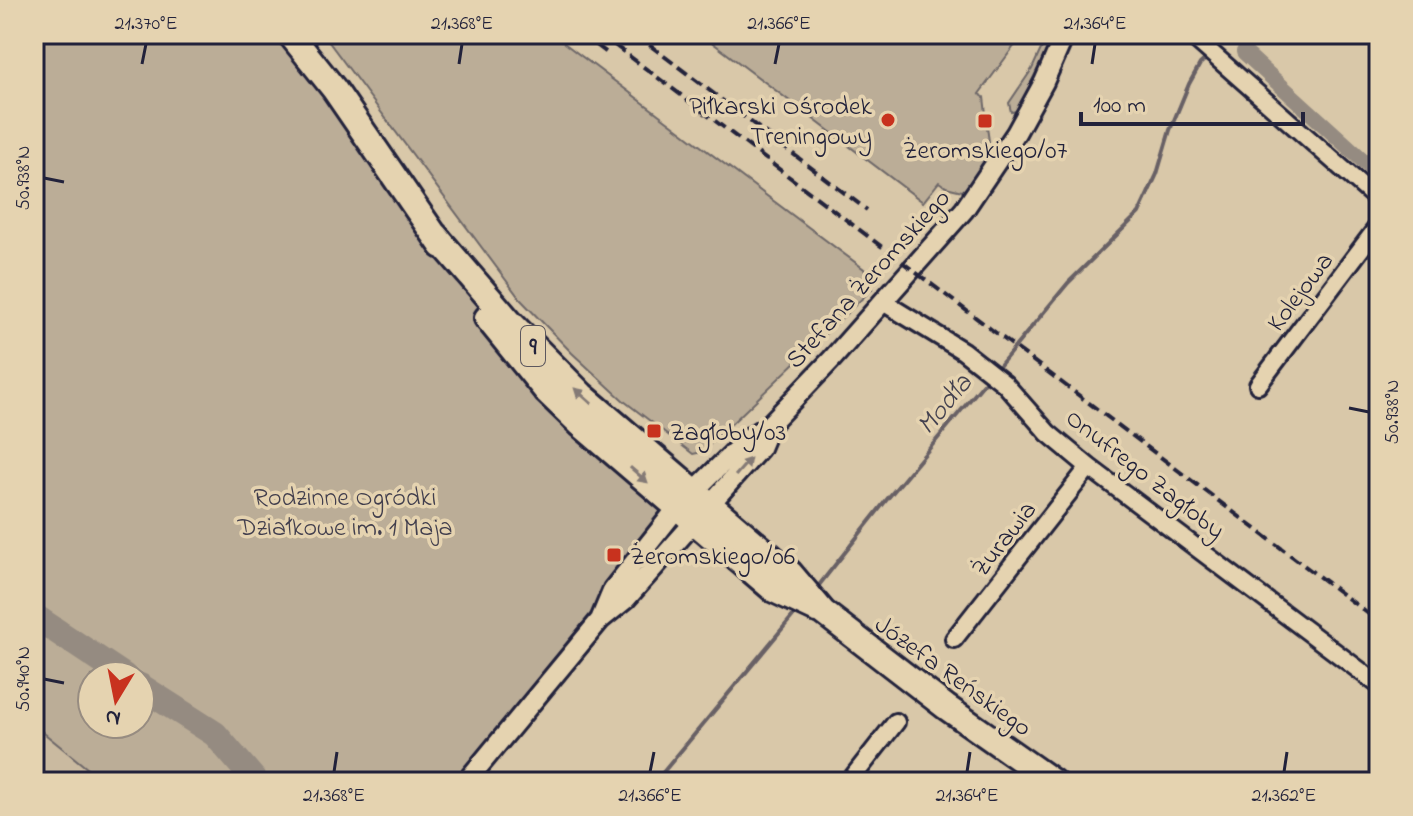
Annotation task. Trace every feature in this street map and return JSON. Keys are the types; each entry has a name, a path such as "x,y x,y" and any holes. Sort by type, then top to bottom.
{"main road":[{"name":"9","path":"290,34 334,89 435,235 488,319 547,392 693,506"},
{"name":"Józefa Reńskiego","path":"693,506 782,582 946,707 1053,782"}],"street":[{"name":"Stefana Żeromskiego","path":"466,782 600,620 613,589 693,506 760,448 770,424 964,210 1037,95 1065,34"},
{"path":"1196,39 1379,201"},
{"name":"Kolejowa","path":"1258,385 1379,225"},
{"name":"Onufrego Zagłoby","path":"883,302 980,364 1005,384 1048,433 1089,467 1379,685"},
{"name":"Żurawia","path":"954,639 1089,467"},
{"path":"849,782 896,722"}],"shaded area":[{"path":"34,725 104,782 34,782"}],"green space":[{"name":"Rodzinne Ogródki Działkowe im. 1 Maja","path":"34,34 290,34 334,89 488,319 677,508 450,782 104,782 34,725"},
{"path":"323,34 552,34 864,269 872,289 702,452 693,454 624,401 520,299"},
{"name":"Piłkarski Ośrodek Treningowy","path":"701,34 1023,34 979,94 984,97 986,114 982,115 983,127 987,127 989,141 985,149 991,155 970,185 962,191 939,182 923,202"},
{"path":"1048,34 1055,34 1017,111 1011,112 1009,103 1032,69"}],"waterway":[{"name":"Modła","path":"1216,49 1232,34"},
{"path":"1244,52 1379,175"},
{"name":"Modła","path":"996,370 1068,283 1139,213 1157,174 1170,130 1189,84 1200,64 1210,55"},
{"name":"Modła","path":"816,589 990,376"},
{"name":"Modła","path":"655,782 797,611"},
{"path":"34,616 100,660"},
{"path":"156,696 215,734 256,782"}],"railway":[{"path":"582,34 607,53"},
{"path":"600,34 1379,622"},
{"path":"635,34 867,210"}],"place":[{"name":"Piłkarski Ośrodek Treningowy","path":"888,120"},
{"name":"Żeromskiego/07","path":"985,121"},
{"name":"Zagłoby/03","path":"654,431"},
{"name":"Żeromskiego/06","path":"614,555"}]}
